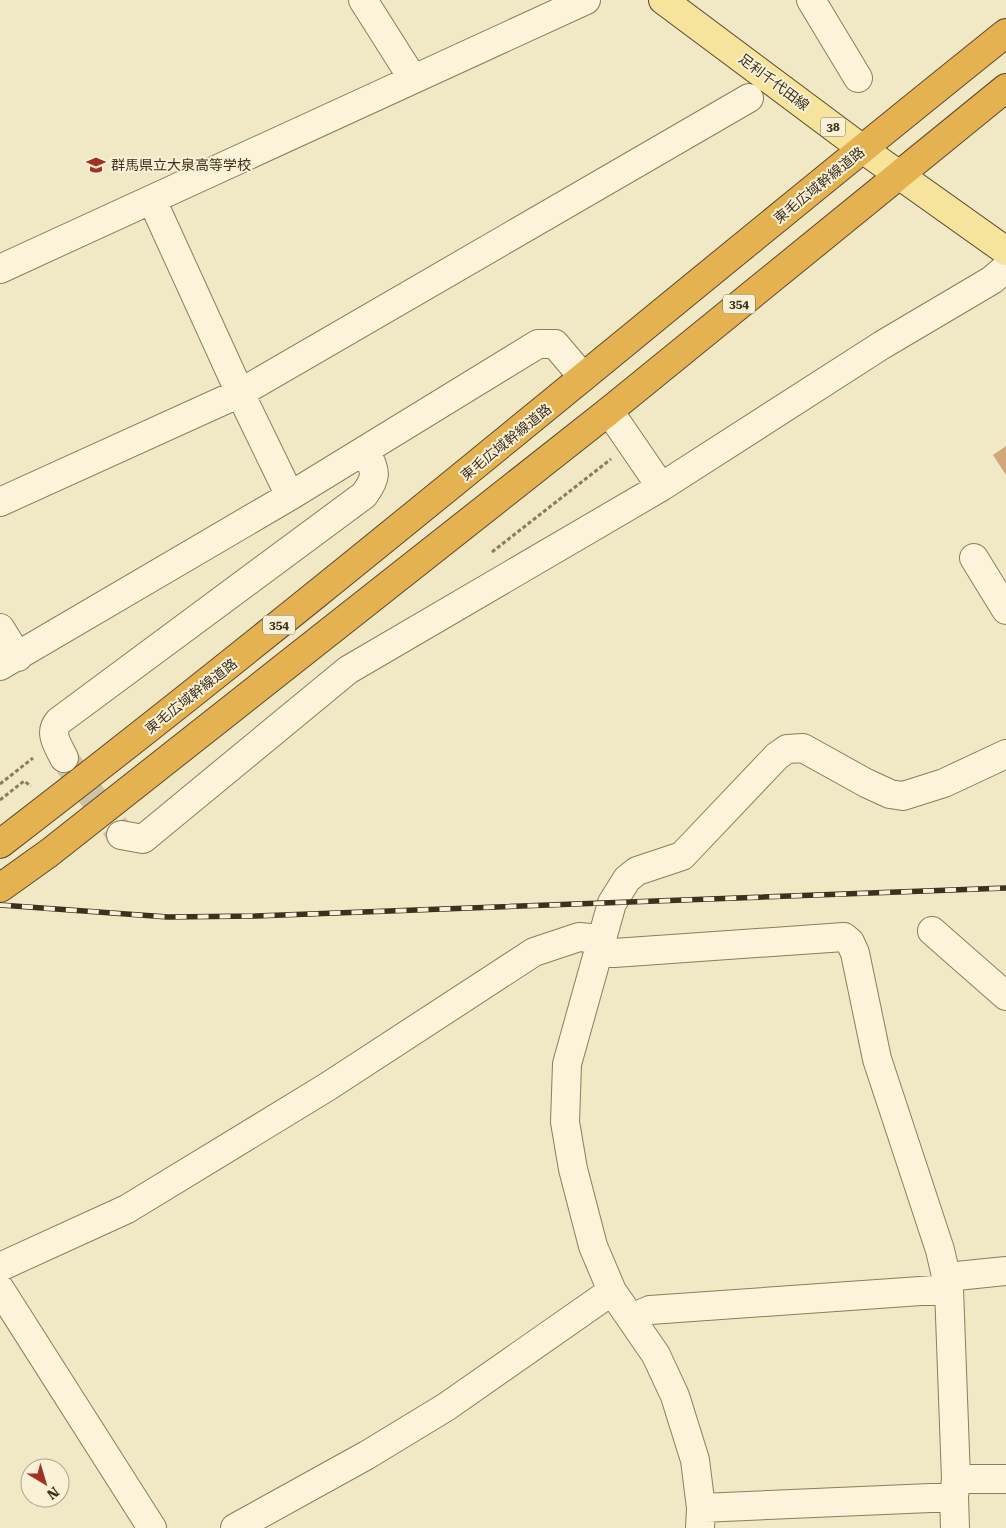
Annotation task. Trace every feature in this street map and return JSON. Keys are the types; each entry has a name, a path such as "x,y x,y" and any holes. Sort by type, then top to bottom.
{"highway":[{"name":"東毛広域幹線道路","path":"0,844 174,710 1006,33"},
{"name":"354","path":"0,888 49,853 608,411 1006,88"}],"main road":[{"name":"足利千代田線","path":"663,0 864,150 1006,251"}],"street":[{"path":"362,0 413,79"},
{"path":"0,269 586,0"},
{"path":"811,0 858,78"},
{"path":"0,502 240,393 749,98"},
{"path":"152,200 240,393 290,496"},
{"path":"132,837 348,670 661,487 882,345 992,280 1006,268"},
{"path":"0,628 9,662 290,496 538,344 554,344 584,377"},
{"path":"608,411 661,487"},
{"path":"64,758 53,734 54,726 59,721 364,495 373,483 375,470 365,450"},
{"path":"974,558 1006,610"},
{"path":"1006,754 944,784 903,796 890,794 866,783 802,748 788,749 777,756 682,856 637,871 627,879 612,903 567,1064 565,1122 573,1170 593,1246 612,1290 656,1355 675,1396 695,1460 701,1518 955,1488 1006,1479"},
{"path":"932,931 1006,996"},
{"path":"0,1267 127,1209 327,1087 534,952 579,937 614,953 844,937 850,942 855,953 877,1058 940,1250 948,1283 955,1528"},
{"path":"631,1318 650,1310 948,1283 1006,1271"},
{"path":"0,1289 152,1528"},
{"path":"235,1528 367,1455 446,1407 612,1290"}],"path":[{"path":"0,784 33,758"},
{"path":"0,800 24,781 36,790"}],"building":[{"path":"1006,446 1006,475 993,455"}],"tunnel":[{"path":"64,758 121,835"}],"railway":[{"path":"0,905 168,917 256,916 1006,888"}],"place":[{"name":"群馬県立大泉高等学校","path":"96,165"}]}
